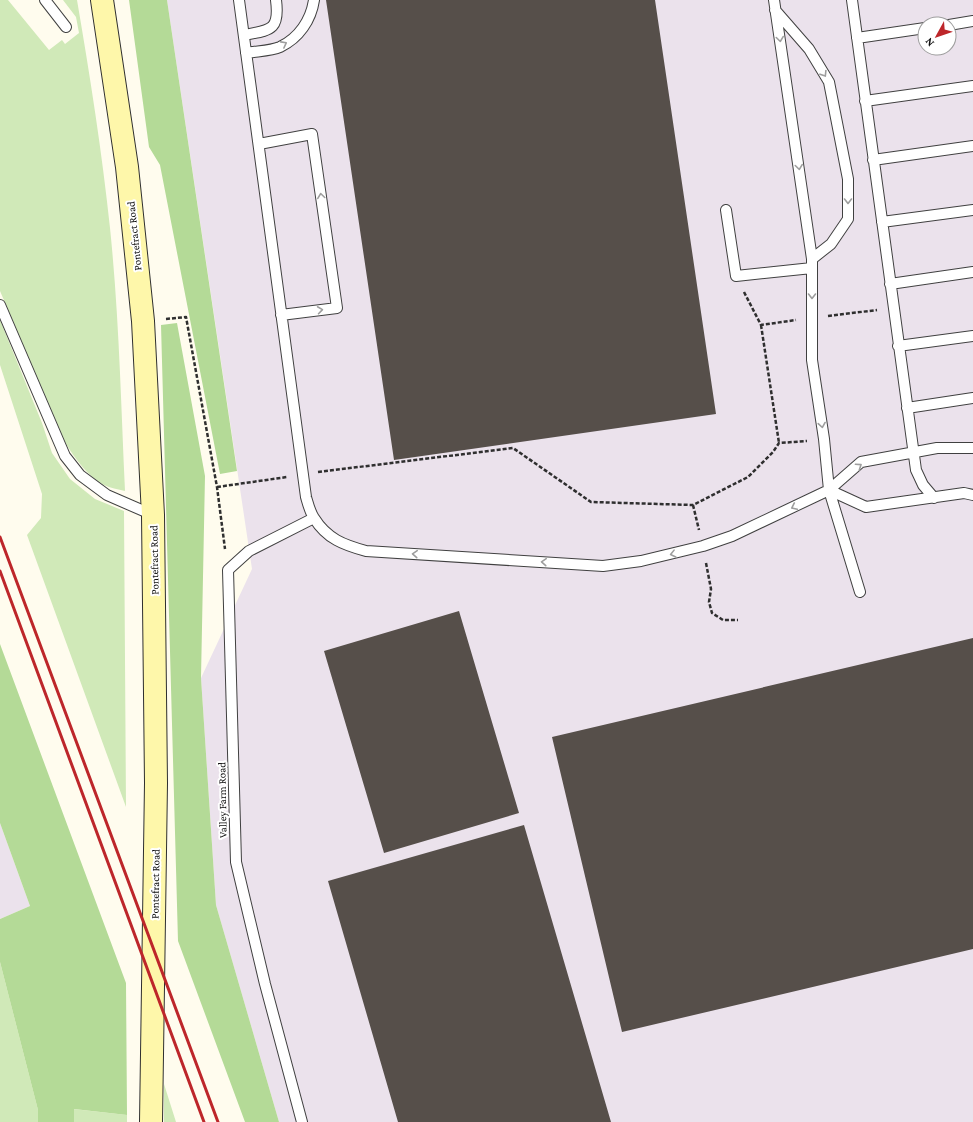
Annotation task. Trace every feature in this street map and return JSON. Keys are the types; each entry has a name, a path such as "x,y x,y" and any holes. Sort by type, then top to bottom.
{"main road":[{"name":"Pontefract Road","path":"102,0 127,167 143,320 153,515 156,783 151,1122"}],"lane":[{"path":"45,0 66,27"},
{"path":"239,0 306,497 314,518 328,534 346,546 366,551 603,566 642,562 703,546 732,536 829,490 861,462 937,448 973,448"},
{"path":"244,35 265,31 271,28 277,18 276,0"},
{"path":"246,53 279,47 292,40 303,29 310,16 314,0"},
{"path":"852,0 913,453 916,470 923,485 934,498"},
{"path":"775,5 812,264 812,360 824,439 829,490 860,592"},
{"path":"726,210 736,276 812,264 831,244 848,219 848,179 830,82 809,49 775,5"},
{"path":"957,24 973,21"},
{"path":"857,38 917,29"},
{"path":"865,101 973,86"},
{"path":"258,144 312,134 337,308 281,315"},
{"path":"873,160 973,146"},
{"path":"882,222 973,210"},
{"path":"890,284 973,272"},
{"path":"0,305 64,456 80,475 107,495 153,515"},
{"path":"898,346 973,336"},
{"path":"907,408 973,398"},
{"path":"829,490 866,507 964,493 973,496"},
{"path":"228,570 249,551 314,518"},
{"name":"Valley Farm Road","path":"228,570 236,862 265,984 302,1122"}],"path":[{"path":"143,320 186,317 217,487 228,570"},
{"path":"217,487 303,474 513,448 591,502 693,505 748,477 779,444 760,326"},
{"path":"779,444 824,439"},
{"path":"693,505 711,589 709,602 712,613 723,620 738,620"}],"shaded area":[{"path":"167,0 973,0 973,1122 279,1122 216,905 201,678 252,569"},
{"path":"0,823 30,906 0,919"}],"green space":[{"path":"0,0 8,0 49,50 62,40 65,44 79,33 76,17 63,0 77,0 87,57 110,228 118,326 125,491 106,486 98,482 87,472 66,444 0,291"},
{"path":"129,0 167,0 237,471 220,474 160,165 149,147"},
{"path":"0,320 42,423 52,453 70,479 95,499 124,511 126,807 27,535 41,518 42,494 0,365"},
{"path":"177,323 205,476 201,678 216,905 279,1122 245,1122 178,941 161,325"},
{"path":"0,644 126,983 127,1115 74,1109 74,1122 38,1122 38,1110 0,962 0,919 30,906 0,823"},
{"path":"0,962 38,1110 38,1122 0,1122"},
{"path":"164,1084 176,1122 164,1122"},
{"path":"73,1109 127,1115 127,1122 74,1122"}],"building":[{"path":"326,0 655,0 716,414 394,460"},
{"path":"459,611 519,813 384,853 324,651"},
{"path":"973,638 973,949 622,1032 552,737"},
{"path":"524,825 611,1122 398,1122 328,881"}],"railway":[{"path":"0,537 218,1122"},
{"path":"0,571 204,1122"}]}
